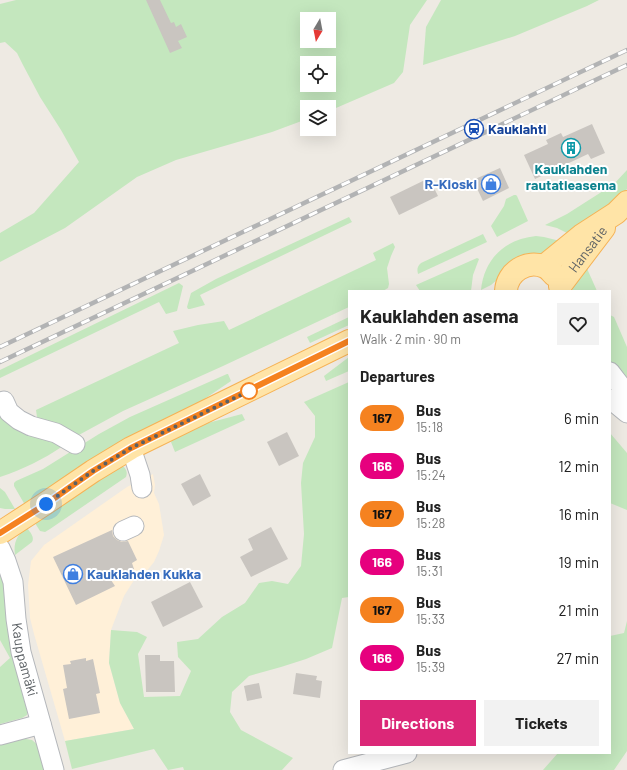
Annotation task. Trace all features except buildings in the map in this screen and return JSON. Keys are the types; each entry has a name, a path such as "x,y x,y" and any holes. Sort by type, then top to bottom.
{"main road":[{"name":"Hansatie","path":"544,266 582,235 621,207"},
{"name":"Hansatie","path":"560,288 621,207"},
{"path":"503,290 514,272 519,268 536,264 544,266 556,277 560,288"},
{"path":"0,533 46,504 93,471 131,448 348,341"}],"street":[{"path":"611,373 620,385 627,400"},
{"path":"611,400 627,413"},
{"path":"4,401 9,412 19,420 31,426 56,432 75,444"},
{"path":"131,448 140,475 142,488"},
{"name":"Kauppamäki","path":"0,548 12,582 16,618 26,644 21,652 46,729 54,770"},
{"path":"0,735 46,729"},
{"path":"344,770 403,754"}],"shaded area":[{"path":"153,474 155,485 154,493 159,504 164,535 154,562 146,572 136,577 124,596 111,630 109,663 120,703 134,729 65,741 30,618 28,585 31,561 44,545 127,487"}],"green space":[{"path":"16,0 427,0 410,25 403,72 394,83 336,108 336,100 300,100 300,122 272,132 176,160 137,177 65,228 0,262 0,233 34,213 79,162 40,97 17,53 5,42 0,43 0,4"},
{"path":"441,0 599,0 515,36 423,65 426,27"},
{"path":"627,170 627,189 617,200 571,235 557,228 545,225 567,214 614,184"},
{"path":"514,195 517,196 528,221 497,237 491,226 504,206 506,199"},
{"path":"349,217 352,222 200,295 205,305 188,309 187,307 191,293 216,279"},
{"path":"483,234 487,242 418,274 417,271 421,263"},
{"path":"536,236 564,242 481,290 486,269 498,252 515,241"},
{"path":"393,243 395,247 387,268 389,284 388,288 385,290 348,290 348,307 123,411 77,436 34,418 37,417 36,410 179,343 173,331 224,321 229,330 376,260 373,253"},
{"path":"477,258 479,259 473,275 471,290 419,290 416,285"},
{"path":"585,264 597,290 572,290"},
{"path":"179,283 183,286 177,311 166,314 159,302 0,378 0,370"},
{"path":"611,316 614,317 627,347 627,383 611,362"},
{"path":"348,317 348,325 310,343 307,337"},
{"path":"348,358 348,371 326,381 324,376"},
{"path":"227,374 231,381 200,402 25,505 14,486 16,481 43,469 99,434 130,417"},
{"path":"348,382 348,597 342,598 332,648 306,659 249,676 232,692 230,712 241,730 293,758 282,770 184,770 183,767 168,770 154,749 72,769 65,741 134,729 120,703 109,663 111,630 137,632 147,637 138,654 144,697 180,696 191,671 178,657 177,642 198,639 222,617 245,603 259,583 272,581 288,584 301,566 304,534 301,483 303,463 315,437 315,416 304,402"},
{"path":"242,414 245,420 175,452 171,442 173,438 204,424"},
{"path":"0,417 21,429 63,446 33,464 0,477"},
{"path":"611,434 627,453 627,510 611,503"},
{"path":"120,465 126,470 126,477 50,529 45,532 40,531 35,523"},
{"path":"0,488 5,492 15,509 0,508"},
{"path":"27,528 33,536 33,540 15,555 16,539"},
{"path":"0,576 4,583 28,709 27,715 22,718 0,724 0,667 10,658 0,640"},
{"path":"627,621 627,751 614,770 543,770 557,754 611,754 611,636 624,633"},
{"path":"20,738 32,740 39,746 46,770 0,770 0,743"}],"railway":[{"path":"0,347 627,50"},
{"path":"0,362 627,65"}],"bus line":[{"name":"167","path":"0,533 46,504 93,471 131,448 348,342"}],"place":[{"name":"Kauklahti","path":"474,129"},
{"name":"Kauklahden rautatieasema","path":"571,148"},
{"name":"R-Kioski","path":"491,184"},
{"name":"Kauklahden Kukka","path":"73,574"}],"route":[{"path":"46,504 93,471 131,448 249,391"}]}
